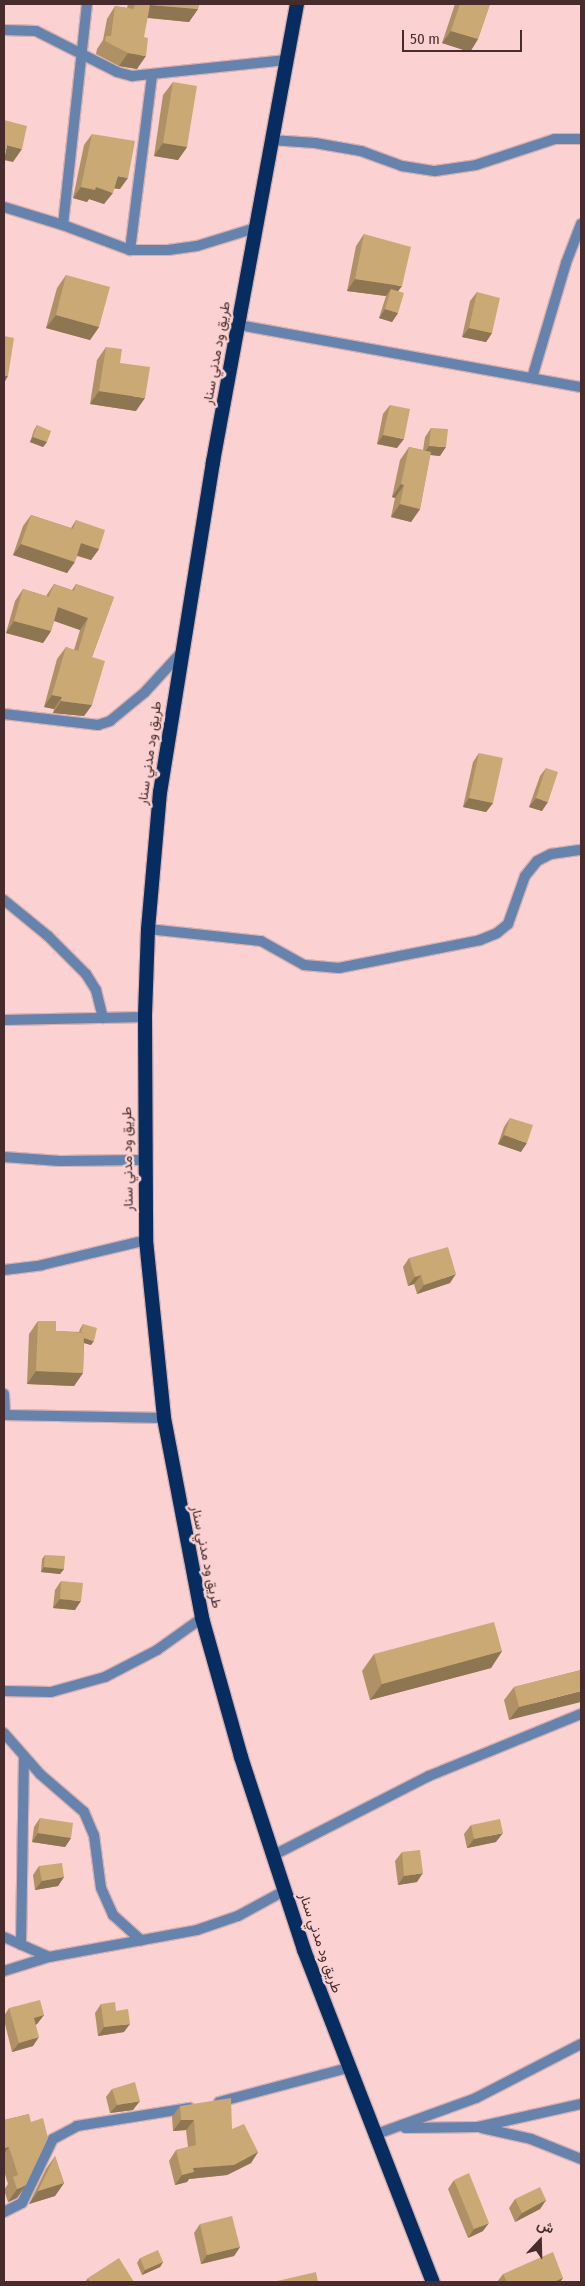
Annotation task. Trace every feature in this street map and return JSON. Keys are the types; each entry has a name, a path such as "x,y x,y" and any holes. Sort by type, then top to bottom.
{"highway":[{"name":"طريق ود مدني سنار","path":"297,4 255,228 180,654 160,792 148,929 144,1017 146,1240 164,1418 202,1618 241,1757 284,1891 348,2068 433,2282"}],"street":[{"path":"64,225 87,4"},
{"path":"4,30 36,31 117,72 152,75 286,60"},
{"path":"130,250 152,75"},
{"path":"271,140 342,148 402,166 434,171 476,165 554,139 581,139"},
{"path":"4,207 64,225 130,250 168,250 197,246 255,228"},
{"path":"532,378 566,263 581,224"},
{"path":"238,326 581,387"},
{"path":"4,714 98,724 110,721 145,692 180,654"},
{"path":"148,929 260,941 304,966 339,968 480,940 497,933 508,924 525,876 537,861 551,854 581,850"},
{"path":"4,900 48,936 86,974 96,990 103,1018"},
{"path":"4,1020 144,1017"},
{"path":"4,1157 60,1161 144,1160"},
{"path":"4,1270 42,1266 146,1240"},
{"path":"4,1394 4,1415 164,1418"},
{"path":"4,1691 51,1692 105,1677 157,1650 202,1618"},
{"path":"272,1856 429,1776 581,1714"},
{"path":"4,1733 40,1774 84,1812 94,1835 105,1897 113,1916 141,1940"},
{"path":"21,1945 24,1756"},
{"path":"4,1971 50,1957 197,1930 238,1916 284,1891"},
{"path":"4,1937 50,1957"},
{"path":"374,2135 476,2098 581,2044"},
{"path":"4,2212 22,2203 53,2139 77,2126 205,2105 348,2068"},
{"path":"399,2127 452,2130 478,2127 581,2104"},
{"path":"478,2127 530,2139 581,2159"}],"building":[{"path":"135,4 199,4 198,9 150,5 144,37 148,38 146,56 128,53 105,41 106,36 111,36 115,6 134,9"},
{"path":"460,4 490,4 478,39 451,31"},
{"path":"173,82 197,86 187,147 163,143"},
{"path":"4,120 27,126 22,149 7,145 4,160"},
{"path":"92,134 135,141 128,178 118,176 113,193 96,187 95,190 81,187"},
{"path":"364,234 411,247 402,286 355,279"},
{"path":"66,275 110,287 99,327 56,315"},
{"path":"391,289 404,293 398,313 385,309"},
{"path":"477,292 500,298 492,333 469,328"},
{"path":"4,336 14,338 8,376 4,376"},
{"path":"106,347 122,349 120,363 150,367 145,398 99,391"},
{"path":"390,405 410,409 404,439 383,435"},
{"path":"37,425 51,431 47,442 33,437"},
{"path":"431,428 448,429 446,447 429,446"},
{"path":"409,447 431,452 420,509 400,504 404,485 401,484"},
{"path":"31,515 73,529 76,520 105,530 99,549 81,543 75,562 21,544"},
{"path":"54,584 74,591 76,584 114,597 92,657 105,661 92,705 61,701 62,697 52,695 66,647 78,651 88,618 58,607 51,631 14,621 23,589 49,597"},
{"path":"479,753 503,758 493,803 469,798"},
{"path":"546,768 558,772 548,802 536,798"},
{"path":"510,1118 533,1125 527,1143 504,1135"},
{"path":"448,1247 456,1274 424,1285 421,1275 415,1277 409,1258"},
{"path":"38,1321 56,1321 56,1331 84,1333 83,1373 36,1371"},
{"path":"83,1324 97,1328 94,1341 84,1338 84,1333 81,1332"},
{"path":"45,1555 65,1556 64,1569 44,1567"},
{"path":"61,1581 83,1583 81,1601 60,1599"},
{"path":"494,1622 502,1651 382,1684 374,1654"},
{"path":"581,1670 581,1691 519,1707 514,1687"},
{"path":"40,1818 73,1823 71,1838 38,1833"},
{"path":"500,1819 503,1833 474,1839 471,1825"},
{"path":"420,1850 423,1873 404,1876 402,1852"},
{"path":"62,1863 64,1877 42,1881 39,1866"},
{"path":"40,2000 44,2015 34,2018 39,2037 19,2043 9,2008"},
{"path":"115,2002 116,2011 128,2009 130,2024 104,2027 101,2004"},
{"path":"135,2082 140,2101 117,2105 112,2089"},
{"path":"231,2098 232,2129 244,2124 258,2152 234,2165 193,2168 194,2172 182,2175 176,2150 196,2145 194,2120 181,2120 180,2106"},
{"path":"29,2114 31,2122 43,2118 48,2138 26,2185 17,2189 13,2177 18,2175 9,2147 4,2148 4,2120"},
{"path":"55,2156 64,2183 38,2191"},
{"path":"469,2173 489,2223 474,2229 454,2180"},
{"path":"540,2187 546,2200 522,2213 515,2199"},
{"path":"232,2216 240,2247 207,2255 200,2224"},
{"path":"158,2250 163,2262 145,2270 140,2258"},
{"path":"553,2252 563,2278 553,2282 507,2282 503,2274"},
{"path":"119,2258 134,2282 91,2282 88,2278"},
{"path":"316,2272 318,2282 273,2282"}]}
